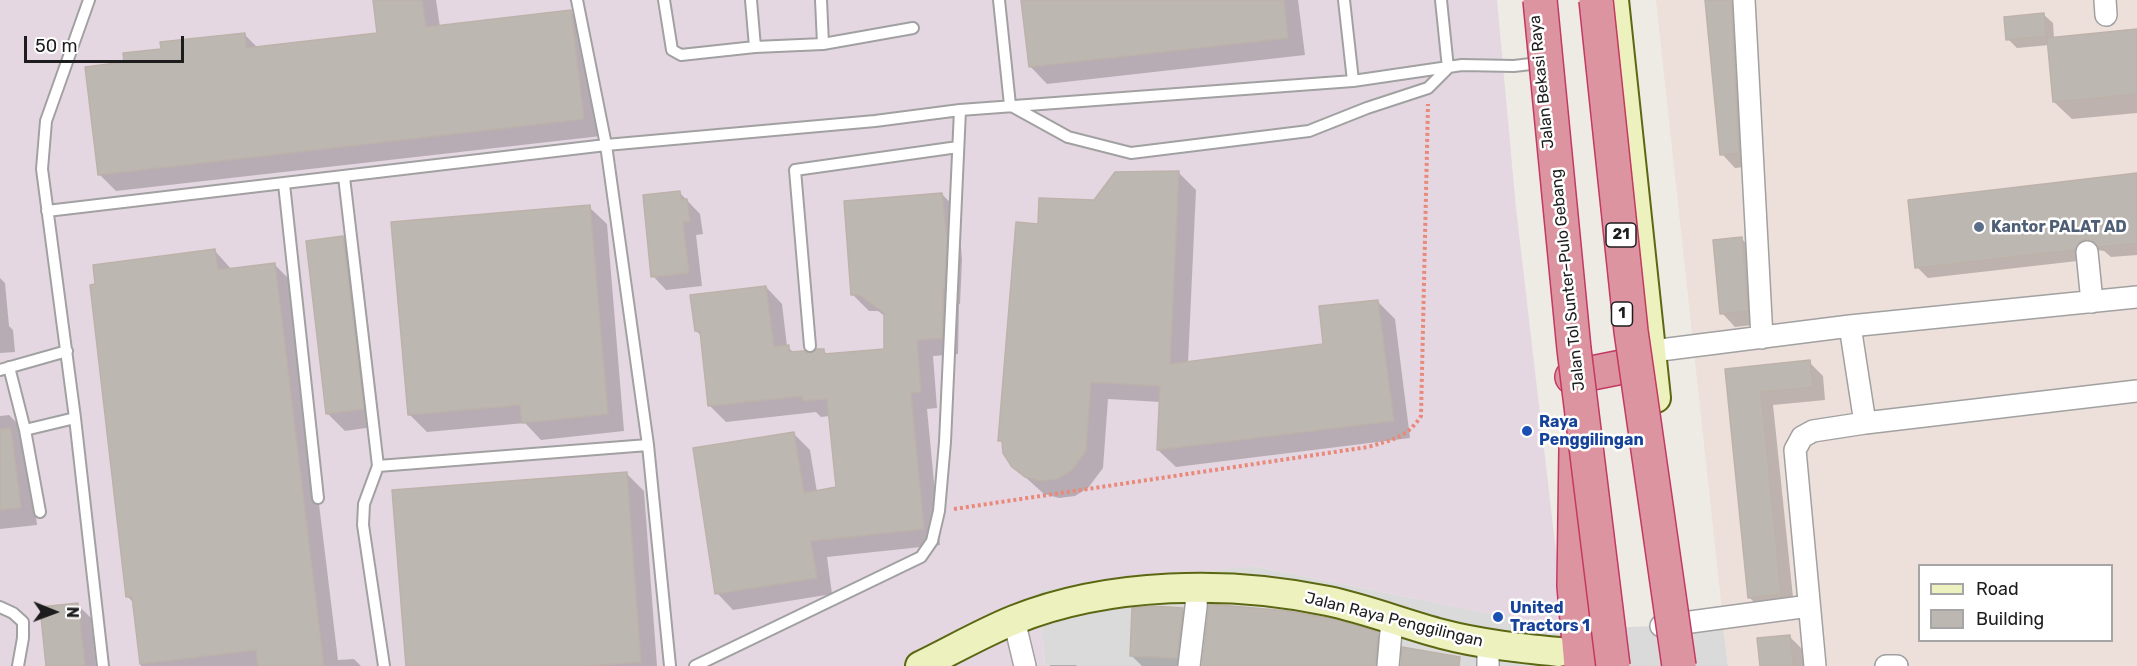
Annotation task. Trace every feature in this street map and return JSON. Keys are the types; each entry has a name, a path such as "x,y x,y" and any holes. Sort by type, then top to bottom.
{"highway":[{"name":"Jalan Bekasi Raya","path":"1534,0 1576,418 1574,586 1572,616 1567,638 1569,661"},
{"name":"Jalan Tol Sunter–Pulo Gebang","path":"1540,0 1574,349 1613,666"},
{"path":"1558,0 1587,322 1628,666"},
{"name":"1","path":"1594,0 1635,358 1661,666"},
{"name":"21","path":"1594,0 1650,470"},
{"path":"1572,377 1635,358"},
{"path":"1650,470 1647,552 1661,666"},
{"path":"1650,470 1679,666"}],"street":[{"path":"1614,0 1635,358 1850,326 2137,297"},
{"path":"1744,0 1762,338"},
{"path":"2087,252 2092,302"},
{"path":"1850,326 1865,423"},
{"path":"1815,666 1795,450 1802,436 1813,431 1865,423 2137,391"},
{"path":"1189,666 1197,588"},
{"name":"Jalan Raya Penggilingan","path":"920,666 1014,620 1062,603 1094,596 1145,590 1197,588 1235,589 1309,597 1444,634 1488,655 1569,661"},
{"path":"1658,627 1809,606"},
{"path":"1014,620 1025,666"},
{"path":"1388,666 1392,620"},
{"path":"1886,666 1897,666"}],"lane":[{"path":"89,0 46,121 42,169 67,351 103,666"},
{"path":"578,0 606,145 648,445 669,666"},
{"path":"664,0 672,50 681,55 755,47 823,44 913,28"},
{"path":"751,0 755,47"},
{"path":"821,0 823,44"},
{"path":"999,0 1010,105"},
{"path":"1344,0 1353,81"},
{"path":"1442,0 1448,68"},
{"path":"47,211 606,145 875,121 1010,105 1353,81 1462,65 1514,66 1539,63"},
{"path":"1010,105 1068,137 1131,153 1309,131 1367,108 1428,88 1448,68"},
{"path":"695,666 921,557 932,541 939,511 945,442 960,110"},
{"path":"810,346 795,170 958,147"},
{"path":"344,177 378,466 364,504 363,525 384,666"},
{"path":"284,184 318,498"},
{"path":"40,512 25,430 4,368 67,351"},
{"path":"25,430 75,418"},
{"path":"378,466 648,445"},
{"path":"0,607 14,613 23,622 23,638 18,666"}],"path":[{"path":"939,511 1368,447 1397,438 1413,428 1420,416 1428,88"}],"shaded area":[{"path":"0,0 1497,0 1516,208 1565,629 1254,566 1038,590 1045,666 0,666"},
{"path":"1656,0 2137,0 2137,666 1728,666"},
{"path":"1254,566 1565,629 1723,624 1728,666 1045,666 1038,590 1154,572"}],"building":[{"path":"373,0 422,0 426,27 571,10 584,119 98,175 85,67 124,62 123,53 161,49 160,42 245,33 246,48 377,33"},
{"path":"1021,0 1284,0 1288,38 1029,67"},
{"path":"1705,0 1731,0 1739,153 1720,155"},
{"path":"2044,13 2046,36 2006,40 2004,17"},
{"path":"2137,29 2137,94 2053,102 2047,38"},
{"path":"1179,171 1170,364 1323,344 1319,306 1378,300 1394,421 1157,450 1160,386 1091,382 1086,451 1071,471 1057,479 1041,481 1025,477 1012,467 1003,453 1002,441 998,441 1016,222 1038,224 1039,198 1094,200 1115,172"},
{"path":"2137,173 2137,243 2098,247 2093,241 2085,239 2079,242 2075,250 1915,268 1908,200"},
{"path":"680,191 681,200 687,199 690,221 683,222 689,273 651,277 643,195"},
{"path":"942,193 947,242 942,338 917,340 921,392 911,393 924,529 811,541 817,578 715,594 693,448 794,432 804,493 836,487 827,399 803,401 803,396 708,406 700,331 695,331 690,295 766,286 774,347 789,345 789,352 810,353 817,349 824,349 824,354 884,349 884,313 860,295 851,295 844,201"},
{"path":"590,205 608,414 522,423 520,405 408,415 391,222"},
{"path":"343,236 364,409 326,414 306,241"},
{"path":"1742,237 1748,311 1720,314 1713,240"},
{"path":"215,249 218,270 275,263 324,666 258,666 256,650 140,664 132,597 126,597 90,285 95,284 93,265"},
{"path":"1810,360 1813,387 1761,392 1781,594 1748,598 1725,369"},
{"path":"11,428 21,508 0,510 0,429"},
{"path":"627,472 641,662 588,666 406,666 392,490"},
{"path":"78,603 85,666 46,666 40,607"},
{"path":"1209,604 1288,611 1338,620 1378,632 1375,666 1202,666"},
{"path":"1152,606 1183,608 1177,658 1130,656 1132,608"},
{"path":"1790,635 1793,666 1760,666 1757,638"},
{"path":"1402,647 1460,657 1459,666 1401,666"}],"place":[{"name":"Kantor PALAT AD","path":"1979,227"},
{"name":"Raya Penggilingan","path":"1527,431"},
{"name":"United Tractors 1","path":"1498,617"}]}
